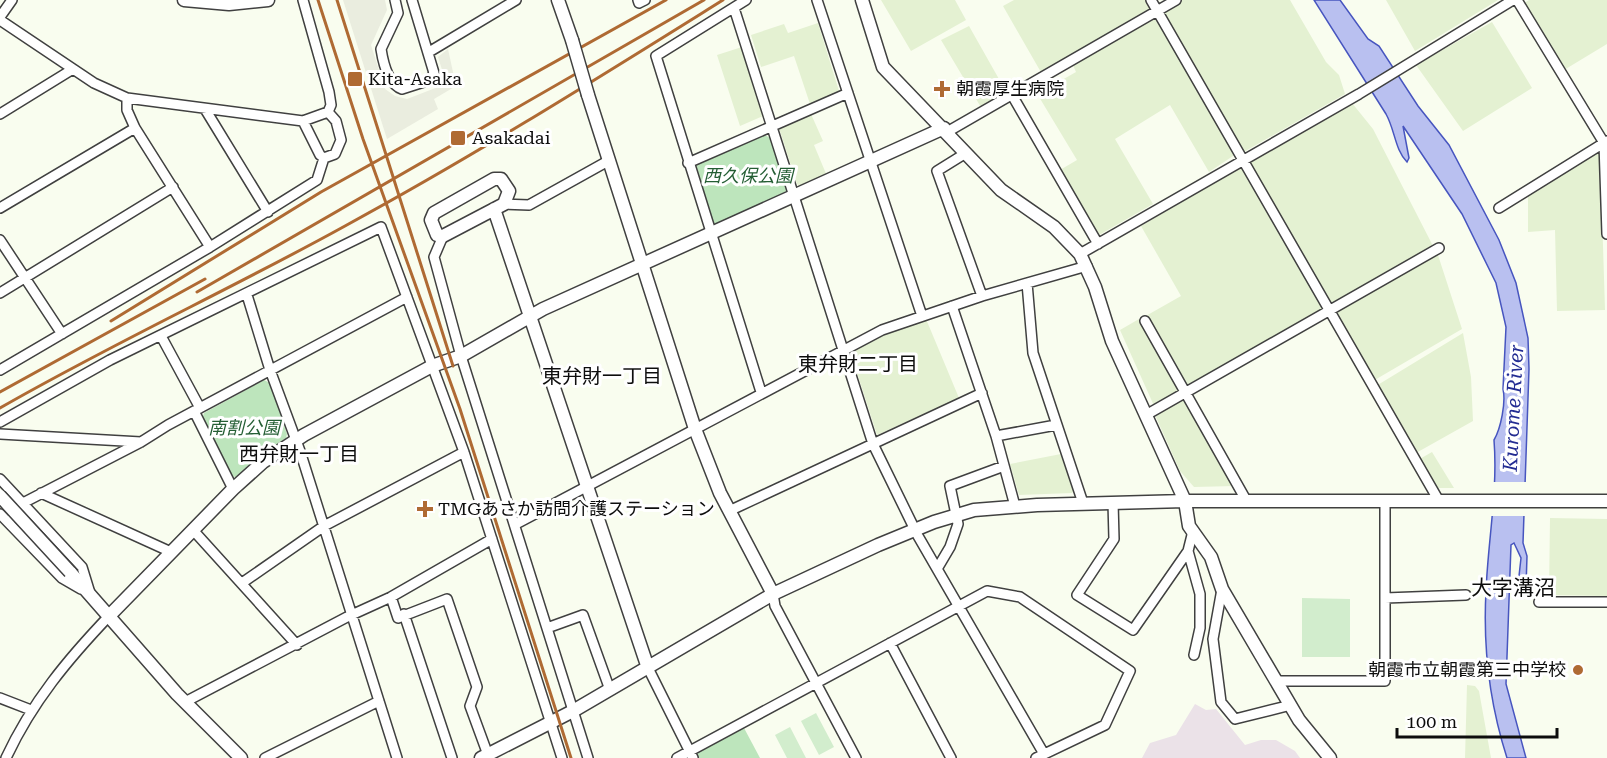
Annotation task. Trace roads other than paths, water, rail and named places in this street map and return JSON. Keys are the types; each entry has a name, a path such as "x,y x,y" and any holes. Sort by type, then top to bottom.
{"street":[{"path":"12,0 0,19 72,69 112,92 127,98 303,121 328,112 331,105 303,0"},
{"path":"184,0 229,4 268,0"},
{"path":"394,0 398,13 381,49 394,85 407,88 429,80 434,69 412,0"},
{"path":"429,52 516,0"},
{"path":"558,0 695,429 729,511 773,594 775,606 856,758"},
{"path":"638,0 639,3 645,0"},
{"path":"746,0 656,56 761,392"},
{"path":"817,0 922,315"},
{"path":"862,0 882,67 1009,198 1054,227 1080,254 1087,266 1112,341 1185,501 1186,515 1192,531 1211,557 1222,589 1299,720 1330,758"},
{"path":"1151,0 1439,501"},
{"path":"0,756 6,758 31,710 60,669 110,615 233,489 264,462 295,440 432,366 461,356 530,316 945,130 1012,95 1176,0"},
{"path":"1080,254 1359,94 1515,0 1605,142 1607,234"},
{"path":"677,758 692,755 816,682 890,643 960,605 987,591 1020,597 1130,671 1105,725 1040,756 960,605 915,530 873,444 734,8"},
{"path":"398,13 411,13 418,18"},
{"path":"0,114 72,69"},
{"path":"688,163 848,93"},
{"path":"1012,95 1098,244"},
{"path":"127,98 127,110 135,128 210,247"},
{"path":"205,109 268,212"},
{"path":"324,158 335,154 341,140 336,122 328,112"},
{"path":"303,121 320,155 324,158"},
{"path":"0,208 135,128"},
{"path":"1499,208 1605,142"},
{"path":"966,153 937,171 982,296"},
{"path":"0,370 210,247 317,180 324,158"},
{"path":"608,160 529,205 499,207 443,236 437,236 431,225 434,213 494,179 504,181 509,191 499,207 530,316 585,487 648,668 692,755"},
{"path":"0,293 173,188"},
{"path":"0,422 110,360 247,295 381,227 464,452 562,758"},
{"path":"443,236 434,257 461,356 516,524 588,758"},
{"path":"0,240 62,334"},
{"path":"1146,415 1328,309 1439,248"},
{"path":"516,524 844,348 882,330 982,296 1087,266"},
{"path":"1027,283 1033,353 1083,503"},
{"path":"247,295 270,370 324,526 397,758"},
{"path":"9,523 23,503 141,442 406,297"},
{"path":"952,306 996,436 1015,507"},
{"path":"1145,321 1246,500"},
{"path":"161,336 233,489"},
{"path":"729,511 982,393"},
{"path":"996,436 1056,425"},
{"path":"0,434 141,442"},
{"path":"242,584 324,526 464,452"},
{"path":"937,568 950,547 958,524 950,486 1004,466"},
{"path":"0,479 82,567 91,595"},
{"path":"41,493 171,552"},
{"path":"0,496 110,615 185,702 241,758"},
{"path":"1276,681 1384,681 1385,501"},
{"path":"391,597 398,618 447,599 477,687 470,706 484,756 573,711 773,594 915,530 957,514 1015,507 1113,502 1607,501"},
{"path":"1113,502 1114,538 1077,595 1132,630 1188,550 1192,531"},
{"path":"0,514 62,578 91,595"},
{"path":"193,530 297,645"},
{"path":"185,702 391,597 492,539"},
{"path":"1188,550 1200,594 1200,627 1194,655"},
{"path":"1222,589 1213,639 1221,702 1235,718 1291,705"},
{"path":"1385,598 1466,596"},
{"path":"1539,602 1607,602"},
{"path":"404,614 452,758"},
{"path":"547,628 583,615 610,690"},
{"path":"890,643 951,758"},
{"path":"0,699 31,710"},
{"path":"265,758 379,701"}],"water":[{"name":"Kurome River","path":"1314,0 1340,0 1368,39 1379,46 1418,106 1449,145 1499,240 1516,283 1528,338 1523,543 1527,556 1526,587 1521,590 1519,576 1521,558 1514,543 1511,545 1506,684 1526,758 1507,758 1496,717 1487,654 1485,612 1494,497 1494,440 1499,429 1503,408 1506,327 1496,283 1462,214 1403,126 1409,158 1407,162 1403,157 1386,114"}],"railway":[{"path":"318,0 363,139 460,409 571,758"},
{"path":"337,0 453,366"},
{"path":"111,321 321,192 666,0"},
{"path":"197,292 704,0"},
{"path":"0,408 302,249 441,172 723,0"},
{"path":"0,392 205,279"}],"place":[{"name":"Kita-Asaka","path":"355,79"},
{"name":"朝霞厚生病院","path":"942,89"},
{"name":"Asakadai","path":"458,138"},
{"name":"TMGあさか訪問介護ステーション","path":"425,509"},
{"name":"朝霞市立朝霞第三中学校","path":"1578,670"}],"district":[{"name":"東弁財二丁目","path":"858,364"},
{"name":"東弁財一丁目","path":"602,376"},
{"name":"西弁財一丁目","path":"299,454"},
{"name":"大字溝沼","path":"1513,588"}],"park label":[{"name":"西久保公園","path":"748,176"},
{"name":"南割公園","path":"244,428"}]}
